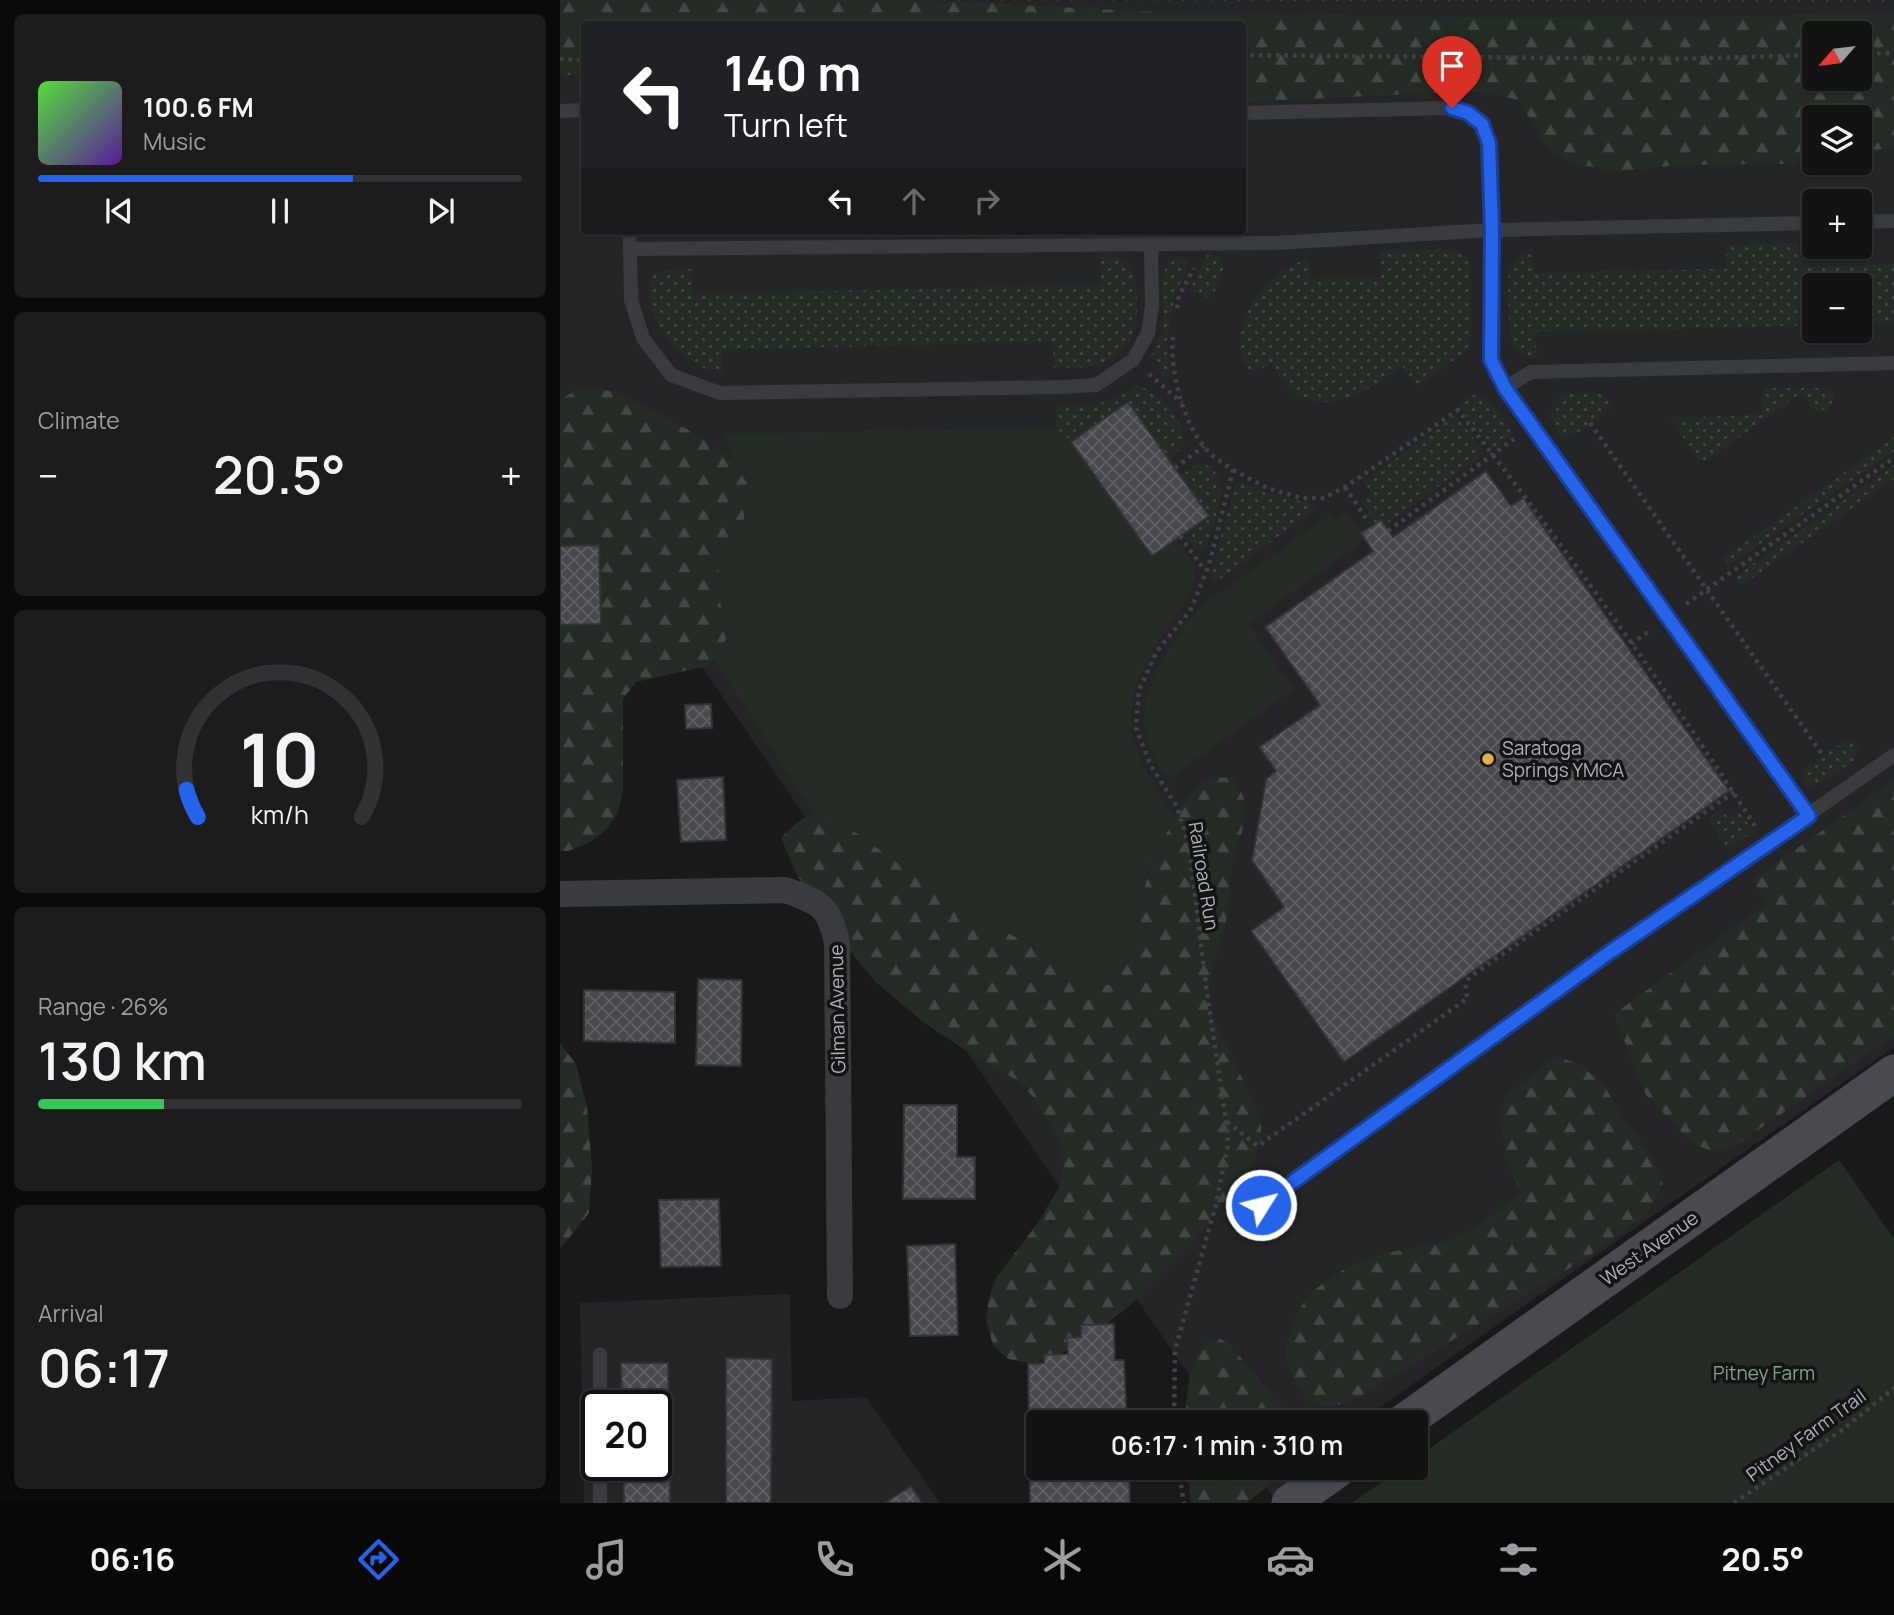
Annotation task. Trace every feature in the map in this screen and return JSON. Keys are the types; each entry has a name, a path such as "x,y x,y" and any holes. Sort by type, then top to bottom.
{"street":[{"name":"Gilman Avenue","path":"560,894 785,890 813,900 831,918 837,943 840,1296"},
{"name":"West Avenue","path":"1421,1410 1894,1073"},
{"path":"1290,1503 1322,1480"}],"lane":[{"path":"1246,113 1452,108 1468,113 1482,124 1489,143 1492,230 1491,360 1505,388 1809,816"},
{"path":"560,111 581,110"},
{"path":"1872,222 1894,221"},
{"path":"630,249 1275,243 1492,230 1802,223"},
{"path":"629,235 631,300 643,338 671,375 720,393 1096,385 1133,360 1148,333 1152,306 1151,245"},
{"path":"1505,388 1531,372 1894,363"},
{"path":"1261,1205 1610,952 1894,755"},
{"path":"600,1354 600,1390"},
{"path":"600,1481 600,1503"}],"path":[{"path":"1872,54 1894,53"},
{"path":"1246,55 1673,59 1802,55"},
{"path":"560,59 581,60"},
{"path":"1176,318 1179,296 1199,258"},
{"path":"1174,330 1172,341 1176,380 1191,425 1204,446 1233,470 1267,488 1301,498 1324,498 1345,487 1458,410 1631,644 1758,831"},
{"path":"1590,423 1824,757"},
{"path":"1388,531 1514,439"},
{"path":"1175,468 1204,446"},
{"path":"1681,608 1894,458"},
{"name":"Railroad Run","path":"1174,1410 1175,1350 1215,1208 1228,1145 1189,846 1177,807 1150,764 1136,728 1139,690 1143,680 1157,651 1190,611 1206,572 1222,521 1233,470"},
{"path":"1345,487 1369,523"},
{"path":"1180,536 1206,572"},
{"path":"1631,644 1652,628"},
{"path":"1226,1121 1258,1146 1468,999 1465,991 1470,977 1734,792"},
{"name":"Pitney Farm Trail","path":"1734,1503 1842,1430 1894,1388"},
{"path":"1180,1480 1184,1503"}],"shaded area":[{"path":"560,0 1894,2 1894,1047 1377,1410 1213,1410 674,626 560,629"},
{"path":"560,0 1894,0 1894,2"},
{"path":"790,1294 792,1401 866,1397 940,1503 584,1503 584,1481 672,1481 672,1390 582,1390 580,1303"},
{"path":"1261,1480 1294,1480 1274,1498"}],"green space":[{"path":"560,0 927,0 1176,13 1508,18 1894,13 1894,147 1872,150 1872,105 1802,105 1802,162 1679,165 1619,171 1574,164 1556,154 1540,137 1519,100 1476,91 1246,102 1246,21 581,21 581,75 560,75"},
{"path":"1798,243 1802,267 1894,264 1894,323 1872,324 1872,273 1802,273 1802,325 1535,332 1537,358 1520,353 1513,346 1510,332 1509,273 1515,261 1528,251 1532,250 1534,273 1726,269 1726,245"},
{"path":"1449,249 1461,252 1469,262 1471,341 1464,353 1417,386 1402,366 1351,397 1316,402 1299,396 1285,384 1272,364 1249,373 1240,348 1244,319 1260,292 1283,271 1309,259 1310,279 1381,277 1380,252"},
{"path":"1207,255 1218,256 1223,266 1221,280 1213,294 1208,297 1189,291"},
{"path":"1183,256 1187,267 1175,296 1167,342 1171,375 1163,378 1158,361 1150,357 1163,325 1163,276 1173,261"},
{"path":"1101,257 1119,258 1132,266 1137,292 1135,330 1127,344 1111,359 1085,367 1054,368 1053,341 722,350 722,374 701,367 675,348 655,317 649,294 654,273 692,269 693,294 1101,285"},
{"path":"1137,385 1163,401 1180,426 1185,446 1169,460 1128,402 1071,442 1056,428 1056,407 1099,403 1119,396"},
{"path":"597,388 620,394 700,436 734,463 747,482 744,519 719,564 718,590 727,635 722,655 702,667 636,682 623,699 623,790 618,812 606,830 588,843 568,851 560,851 560,400 576,390"},
{"path":"1766,388 1826,388 1833,391 1833,399 1827,408 1815,411 1801,393 1706,461 1699,461 1670,418 1762,415 1763,392"},
{"path":"1568,393 1604,394 1613,404 1590,425 1574,435 1562,438 1554,425 1551,412 1554,401"},
{"path":"1475,394 1492,406 1513,434 1493,449 1458,405"},
{"path":"1456,415 1485,453 1385,525 1381,520 1375,524 1361,501 1372,494 1364,482"},
{"path":"1056,428 1071,442 1152,556 1176,539 1194,563 1195,580 1181,609 1151,652 1134,691 1131,731 1144,767 1174,819 1151,862 1140,902 1134,946 1126,966 1115,984 1094,987 1071,979 1038,949 955,905 844,824 823,814 815,815 714,659 722,655 727,635 718,590 719,564 744,519 747,482 734,463 724,434"},
{"path":"1894,437 1894,451 1728,566 1723,558"},
{"path":"1203,463 1213,470 1221,489 1218,513 1207,547 1200,551 1184,534 1209,516 1180,476"},
{"path":"1894,465 1894,479 1742,585 1736,576"},
{"path":"1243,482 1265,492 1315,505 1313,511 1215,580 1211,576 1212,571 1234,488 1237,483"},
{"path":"1347,512 1366,539 1248,624 1294,689 1168,779 1149,747 1144,718 1149,689 1177,637 1209,600 1331,514 1335,520"},
{"path":"1846,740 1854,741 1858,749 1854,761 1817,785 1806,784 1802,777 1803,771"},
{"path":"1211,777 1233,778 1244,798 1242,832 1234,853 1226,922 1209,986 1208,1008 1261,1117 1261,1139 1253,1163 1196,1240 1129,1306 1091,1336 1052,1359 1030,1363 1008,1359 993,1345 986,1320 989,1298 996,1278 1037,1224 1061,1184 1064,1162 1060,1142 1034,1098 1019,1081 980,1060 923,1022 875,981 846,947 797,875 781,838 803,818 810,816 824,816 844,824 1038,949 1071,979 1134,946 1148,876 1166,831 1193,793"},
{"path":"1894,780 1894,1035 1734,1147 1711,1151 1692,1143 1646,1095 1614,1014 1768,903 1752,880"},
{"path":"1722,809 1728,818 1740,811 1753,832 1730,847 1727,847 1708,819"},
{"path":"560,1043 576,1064 587,1107 592,1168 589,1213 560,1249"},
{"path":"1560,1058 1580,1064 1605,1087 1650,1154 1663,1184 1646,1215 1586,1258 1358,1398 1327,1406 1309,1400 1291,1374 1286,1350 1291,1325 1298,1311 1319,1287 1346,1269 1388,1253 1455,1239 1487,1220 1521,1193 1505,1157 1500,1115 1507,1094 1550,1061"},
{"name":"Pitney Farm","path":"1839,1160 1894,1239 1894,1503 1352,1503 1385,1480 1428,1480 1428,1450"},
{"path":"1221,1339 1231,1346 1284,1410 1186,1410 1193,1365 1197,1354 1210,1340"},
{"path":"1188,1480 1273,1480 1246,1503 1191,1503"}],"building":[{"path":"1128,402 1209,516 1152,556 1071,442"},
{"name":"Saratoga Springs YMCA","path":"1486,471 1511,506 1523,498 1729,791 1344,1062 1251,931 1284,907 1252,860 1266,779 1276,771 1259,747 1320,705 1265,627 1373,551 1361,533 1381,520 1393,537"},
{"path":"599,545 601,624 560,625 560,546"},
{"path":"711,704 712,728 686,729 685,705"},
{"path":"723,777 726,840 681,842 677,780"},
{"path":"698,979 742,980 741,1066 696,1065"},
{"path":"584,990 675,992 675,1043 584,1041"},
{"path":"904,1105 957,1105 957,1157 975,1157 975,1199 903,1199"},
{"path":"719,1199 721,1266 661,1267 659,1200"},
{"path":"955,1244 958,1335 910,1336 907,1246"},
{"path":"1114,1324 1115,1360 1124,1360 1126,1410 1029,1410 1028,1364 1044,1363 1044,1355 1068,1354 1067,1338 1081,1337 1081,1325"},
{"path":"726,1358 772,1359 771,1503 726,1503"},
{"path":"621,1363 668,1363 668,1390 622,1390"},
{"path":"1030,1480 1129,1480 1130,1503 1030,1503"},
{"path":"623,1481 670,1481 670,1503 624,1503"},
{"path":"911,1486 922,1503 885,1503"}],"place":[{"name":"Saratoga Springs YMCA","path":"1488,759"}],"route":[{"path":"1261,1205 1610,952 1809,816 1505,388 1491,360 1492,230 1489,143 1482,124 1468,113 1452,108"}]}
